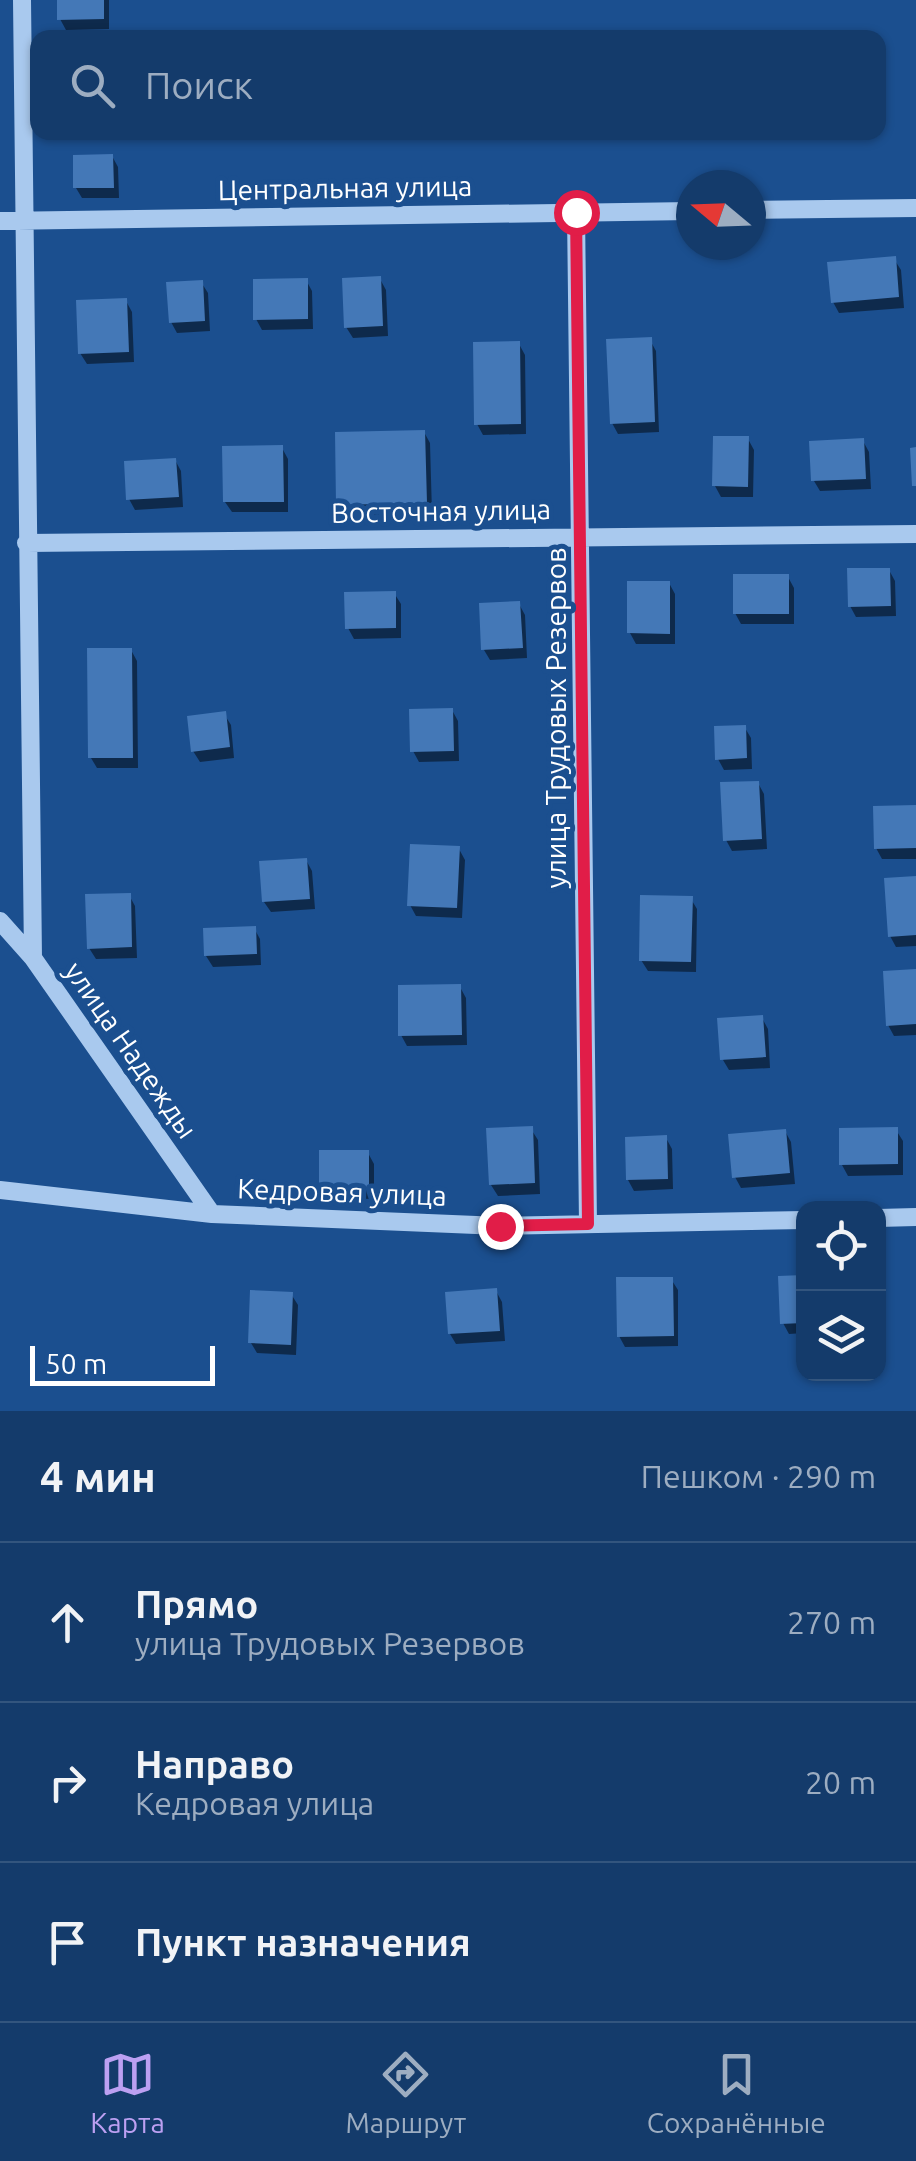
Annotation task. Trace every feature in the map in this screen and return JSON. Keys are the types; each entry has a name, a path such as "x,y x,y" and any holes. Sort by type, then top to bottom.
{"street":[{"path":"22,0 33,958"},
{"path":"766,210 916,208"},
{"name":"Центральная улица","path":"0,221 676,211"},
{"name":"улица Трудовых Резервов","path":"576,212 588,1224"},
{"name":"Восточная улица","path":"26,544 916,534"},
{"name":"улица Надежды","path":"0,922 33,958 212,1214"},
{"name":"Кедровая улица","path":"0,1190 212,1214 500,1226 796,1220"},
{"path":"886,1218 916,1217"}],"building":[{"path":"57,0 104,0 104,19 57,20"},
{"path":"113,154 114,188 73,188 73,155"},
{"path":"896,256 899,297 831,303 827,262"},
{"path":"381,276 383,326 344,328 342,278"},
{"path":"308,278 308,319 253,320 253,279"},
{"path":"203,280 205,321 169,323 166,282"},
{"path":"127,298 129,352 78,354 76,300"},
{"path":"652,337 655,422 610,424 606,339"},
{"path":"520,341 521,424 474,425 473,342"},
{"path":"425,430 427,503 336,505 335,432"},
{"path":"713,436 749,436 748,487 712,486"},
{"path":"864,438 866,479 811,481 809,441"},
{"path":"283,445 284,502 223,502 222,446"},
{"path":"916,447 916,486 912,486 910,448"},
{"path":"176,458 179,497 126,500 124,461"},
{"path":"847,568 890,568 891,606 848,607"},
{"path":"733,574 789,574 789,614 733,614"},
{"path":"627,581 670,581 670,634 627,633"},
{"path":"396,591 396,628 345,629 344,592"},
{"path":"520,601 523,648 481,650 479,603"},
{"path":"87,648 132,648 133,758 88,758"},
{"path":"453,708 454,751 410,752 409,709"},
{"path":"226,711 230,747 191,752 187,716"},
{"path":"746,725 747,758 715,760 714,726"},
{"path":"759,781 762,839 723,841 720,782"},
{"path":"916,805 916,848 874,849 873,806"},
{"path":"410,844 460,846 457,908 407,906"},
{"path":"307,858 310,899 262,902 259,861"},
{"path":"916,876 916,935 888,937 884,878"},
{"path":"131,893 132,947 87,949 85,894"},
{"path":"640,895 693,896 691,962 639,961"},
{"path":"256,926 257,954 204,956 203,928"},
{"path":"916,969 916,1024 886,1026 883,971"},
{"path":"461,984 462,1035 398,1036 398,985"},
{"path":"763,1015 766,1057 720,1060 717,1018"},
{"path":"533,1126 535,1183 489,1185 486,1128"},
{"path":"898,1127 898,1164 839,1165 839,1128"},
{"path":"786,1129 790,1173 732,1178 728,1134"},
{"path":"667,1135 668,1179 626,1180 625,1137"},
{"path":"319,1150 369,1150 369,1189 319,1188"},
{"path":"796,1275 796,1323 780,1324 778,1276"},
{"path":"616,1277 673,1277 674,1336 617,1337"},
{"path":"497,1288 500,1331 448,1334 445,1292"},
{"path":"250,1290 293,1292 291,1345 248,1343"}],"route":[{"path":"500,1226 588,1224 576,212"}]}
